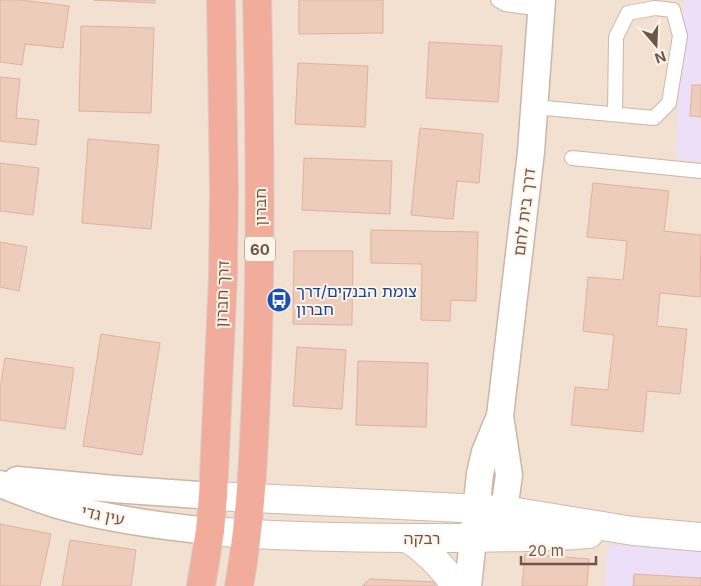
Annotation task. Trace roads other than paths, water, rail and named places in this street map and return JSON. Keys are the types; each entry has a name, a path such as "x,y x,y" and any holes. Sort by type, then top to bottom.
{"highway":[{"name":"דרך חברון","path":"201,586 210,531 213,496 223,276 224,192 220,0"},
{"name":"חברון","path":"247,534 251,498 258,330 260,216 257,0"},
{"name":"60","path":"239,586 247,534"}],"street":[{"name":"דרך בית לחם","path":"504,510 509,475 500,416 531,152 542,4"},
{"name":"דרך בית לחם","path":"468,586 476,507 485,452 500,416"},
{"name":"עין גדי","path":"0,478 105,489 213,496"},
{"name":"עין גדי","path":"0,484 57,505 106,517 210,531"},
{"name":"רבקה","path":"213,496 476,507 633,531 701,537"},
{"path":"473,538 490,526 504,510"},
{"name":"רבקה","path":"210,531 247,534 473,538 557,536 633,531"},
{"path":"407,538 425,549 439,562 456,586"}],"lane":[{"name":"דרך בית לחם","path":"498,0 512,6 542,4"},
{"path":"534,107 654,118 669,103 680,36 673,10 655,8 628,13 616,37 615,114"},
{"path":"572,158 701,171"}],"place":[{"name":"צומת הבנקים/דרך חברון","path":"279,300"}]}
